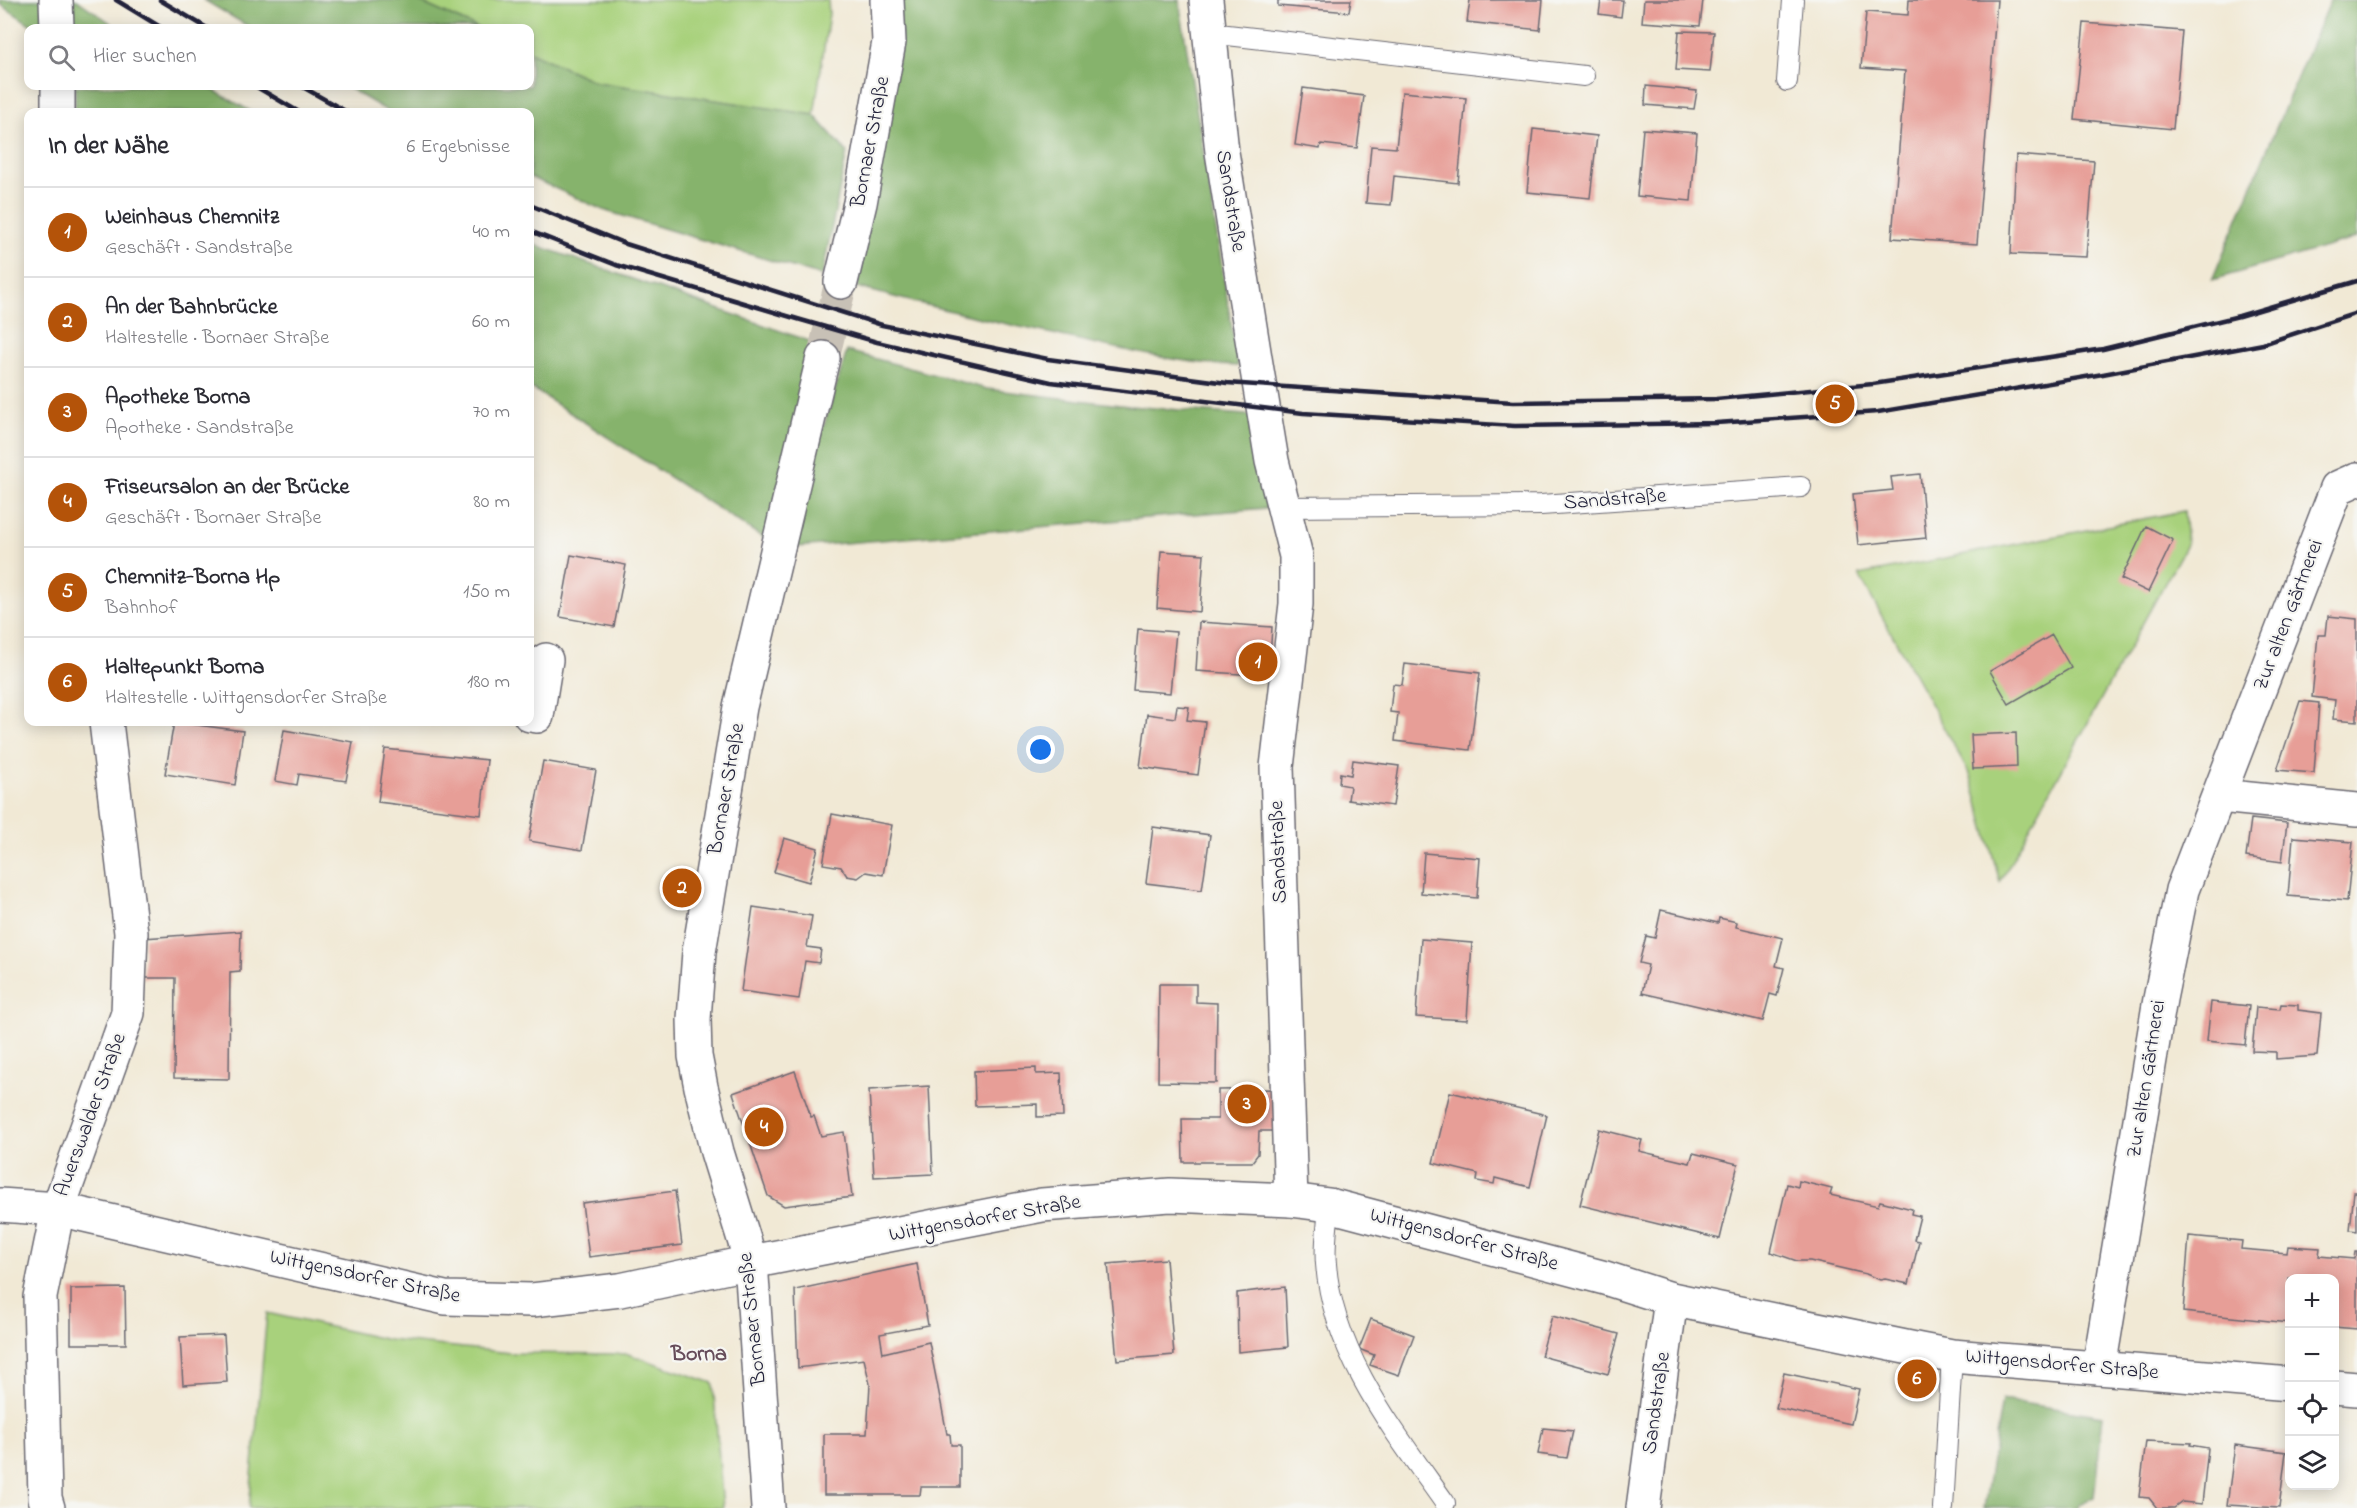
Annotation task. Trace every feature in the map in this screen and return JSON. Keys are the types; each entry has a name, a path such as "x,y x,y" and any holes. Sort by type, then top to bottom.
{"street":[{"path":"56,0 57,24"},
{"name":"Bornaer Straße","path":"841,282 860,203 889,42 887,0"},
{"name":"Sandstraße","path":"1206,0 1222,152 1269,439 1296,556 1295,614 1277,767 1291,1200"},
{"path":"58,90 58,108"},
{"name":"Bornaer Straße","path":"768,1508 767,1467 750,1262 717,1152 695,1056 699,952 740,707 823,358"},
{"name":"Zur alten Gärtnerei","path":"2099,1368 2160,999 2182,890 2337,488 2357,479"},
{"path":"534,716 537,716 546,660"},
{"name":"Auerswalder Straße","path":"48,1508 45,1498 40,1297 58,1209 128,1013 131,933 106,726"},
{"path":"2220,796 2357,810"},
{"name":"Wittgensdorfer Straße","path":"0,1205 58,1209 445,1298 532,1300 620,1290 1042,1205 1170,1195 1291,1200 1329,1205 1582,1272 1671,1299 1952,1356 2285,1384"},
{"name":"Sandstraße","path":"1643,1508 1671,1299"},
{"path":"2339,1388 2357,1389"}],"lane":[{"path":"1787,81 1793,0"},
{"path":"1210,33 1584,76"},
{"name":"Sandstraße","path":"1284,507 1541,505 1801,487"},
{"path":"1329,1205 1326,1264 1342,1338 1388,1422 1445,1503"},
{"path":"1943,1508 1952,1356"}],"green space":[{"path":"0,0 77,0 112,24 30,24 0,4"},
{"path":"204,0 415,0 469,24 244,24"},
{"path":"415,0 828,0 829,14 814,115 596,82 534,54 534,24 469,24"},
{"path":"899,0 1179,0 1238,366 1191,362 1122,349 955,312 857,287 901,41"},
{"path":"2330,0 2357,0 2357,238 2212,280"},
{"path":"534,54 596,82 814,115 847,152 822,276 603,210 534,179 534,108 382,108 352,90 534,90"},
{"path":"75,90 213,90 245,108 75,108"},
{"path":"534,244 812,342 773,544 534,390"},
{"path":"847,351 987,389 1129,406 1258,416 1278,507 786,548"},
{"path":"2184,511 2187,543 2000,882 1971,777 1859,575"},
{"path":"267,1313 389,1340 511,1353 628,1354 713,1383 723,1508 249,1508"},
{"path":"2002,1400 2103,1416 2094,1497 2079,1504 2078,1508 1984,1508"}],"building":[{"path":"1278,0 1351,0 1349,12 1278,6"},
{"path":"1470,0 1543,0 1540,30 1467,22"},
{"path":"1601,0 1623,0 1621,17 1599,14"},
{"path":"1644,0 1703,0 1700,26 1642,22"},
{"path":"1909,0 1997,0 1977,244 1892,238 1905,71 1861,68 1866,12 1908,15"},
{"path":"2084,23 2182,31 2173,129 2074,119"},
{"path":"1679,31 1714,32 1710,72 1676,70"},
{"path":"1646,86 1697,91 1694,109 1645,105"},
{"path":"1303,88 1364,96 1357,148 1321,144 1320,149 1295,145"},
{"path":"1402,92 1466,98 1458,183 1394,176 1391,205 1366,203 1371,146 1396,148"},
{"path":"1533,129 1597,136 1590,198 1527,192"},
{"path":"1643,129 1697,133 1691,201 1637,196"},
{"path":"2016,155 2094,161 2086,257 2011,254"},
{"path":"1920,474 1926,538 1858,545 1853,494 1893,490 1891,477"},
{"path":"2146,526 2173,540 2148,592 2121,579"},
{"path":"1161,551 1204,554 1200,612 1157,608"},
{"path":"571,555 626,565 614,627 560,617"},
{"path":"2328,616 2357,619 2357,721 2333,719 2335,700 2312,697 2318,635 2326,635"},
{"path":"1199,622 1272,627 1269,676 1196,671"},
{"path":"1138,629 1176,632 1170,693 1133,690"},
{"path":"2052,635 2071,668 2009,704 1990,671"},
{"path":"1405,664 1480,673 1470,750 1395,741 1398,713 1390,712 1393,684 1402,685"},
{"path":"2300,701 2319,703 2314,773 2277,770"},
{"path":"1177,706 1189,707 1187,720 1205,722 1198,775 1140,767 1147,714 1175,718"},
{"path":"173,726 205,726 243,731 235,785 165,774"},
{"path":"284,730 353,742 346,781 299,774 297,785 275,781"},
{"path":"2016,733 2017,767 1973,769 1971,735"},
{"path":"385,749 487,760 481,815 378,802"},
{"path":"1353,760 1399,766 1393,806 1348,800 1350,786 1339,784 1340,773 1351,775"},
{"path":"543,761 596,770 582,850 529,841"},
{"path":"832,814 892,825 883,875 866,872 858,878 847,876 841,867 823,864"},
{"path":"2251,819 2287,823 2282,862 2246,857"},
{"path":"1153,827 1210,835 1202,890 1146,883"},
{"path":"2293,837 2353,842 2347,901 2288,896"},
{"path":"784,838 818,848 809,882 774,872"},
{"path":"1424,853 1480,858 1477,898 1421,893"},
{"path":"753,907 812,916 807,947 821,949 819,963 805,961 799,999 741,991"},
{"path":"1661,910 1718,923 1719,918 1737,922 1736,927 1783,938 1776,966 1784,968 1777,996 1770,994 1763,1021 1642,993 1648,965 1639,963 1646,936 1655,938"},
{"path":"241,931 240,971 230,972 229,1079 174,1078 175,978 143,978 144,938"},
{"path":"1421,939 1472,943 1467,1020 1416,1017"},
{"path":"1159,984 1196,984 1196,1002 1217,1003 1216,1083 1158,1082"},
{"path":"2211,1002 2249,1006 2245,1045 2207,1041"},
{"path":"2281,1004 2298,1005 2298,1010 2321,1013 2317,1056 2276,1059 2276,1052 2252,1051 2256,1007 2280,1009"},
{"path":"1036,1068 1036,1074 1061,1073 1063,1116 1037,1117 1037,1104 975,1106 974,1071"},
{"path":"795,1071 811,1117 814,1116 821,1136 844,1132 852,1197 784,1206 768,1196 733,1093"},
{"path":"929,1086 933,1174 874,1177 869,1090"},
{"path":"1275,1089 1276,1131 1259,1131 1258,1154 1252,1162 1183,1162 1182,1119 1218,1119 1218,1090"},
{"path":"1450,1092 1547,1115 1530,1187 1495,1178 1494,1184 1477,1181 1478,1174 1433,1163"},
{"path":"1599,1129 1642,1140 1639,1151 1690,1163 1693,1153 1738,1164 1720,1239 1580,1205"},
{"path":"1799,1181 1832,1189 1830,1195 1878,1206 1880,1201 1912,1209 1911,1214 1920,1216 1914,1240 1919,1241 1909,1284 1880,1280 1866,1274 1810,1261 1797,1261 1771,1252 1787,1184 1798,1187"},
{"path":"675,1191 682,1245 589,1257 582,1203"},
{"path":"2354,1192 2357,1192 2357,1231 2350,1230"},
{"path":"2189,1236 2242,1241 2241,1249 2287,1253 2288,1246 2320,1248 2319,1256 2354,1259 2355,1252 2357,1252 2357,1329 2339,1327 2339,1274 2285,1274 2285,1323 2183,1312"},
{"path":"1166,1259 1174,1355 1117,1360 1108,1264"},
{"path":"917,1264 928,1325 880,1334 883,1353 929,1342 947,1434 950,1434 951,1445 960,1445 960,1487 921,1487 920,1495 824,1495 824,1434 867,1434 870,1384 864,1359 798,1368 795,1290"},
{"path":"1285,1287 1288,1347 1238,1352 1237,1293"},
{"path":"125,1288 126,1344 71,1344 71,1289"},
{"path":"1552,1316 1619,1334 1608,1374 1541,1356"},
{"path":"1371,1319 1414,1335 1399,1375 1370,1365 1374,1355 1359,1349"},
{"path":"224,1335 227,1382 183,1385 180,1337"},
{"path":"1784,1373 1859,1389 1851,1424 1776,1408"},
{"path":"1543,1428 1573,1431 1567,1458 1538,1454"},
{"path":"2146,1441 2191,1443 2190,1445 2208,1448 2202,1504 2182,1502 2174,1508 2157,1508 2149,1498 2139,1497"},
{"path":"2235,1445 2285,1452 2279,1508 2227,1505"}],"tunnel":[{"path":"823,358 841,282"}],"railway":[{"path":"116,0 155,24"},
{"path":"160,0 200,24"},
{"path":"262,90 292,108"},
{"path":"308,90 340,108"},
{"path":"534,207 626,244 882,325 1048,359 1227,383 1513,402 1716,399 1873,384 2103,349 2239,316 2357,281"},
{"path":"534,233 616,265 877,342 1051,382 1303,413 1515,426 1716,423 1878,412 2263,344 2357,313"}],"place":[{"name":"Chemnitz-Borna Hp","path":"1835,404"},
{"name":"Weinhaus Chemnitz","path":"1258,662"},
{"name":"An der Bahnbrücke","path":"682,888"},
{"name":"Apotheke Borna","path":"1247,1104"},
{"name":"Friseursalon an der Brücke","path":"764,1127"},
{"name":"Haltepunkt Borna","path":"1917,1379"}],"district":[{"name":"Borna","path":"699,1355"}]}
